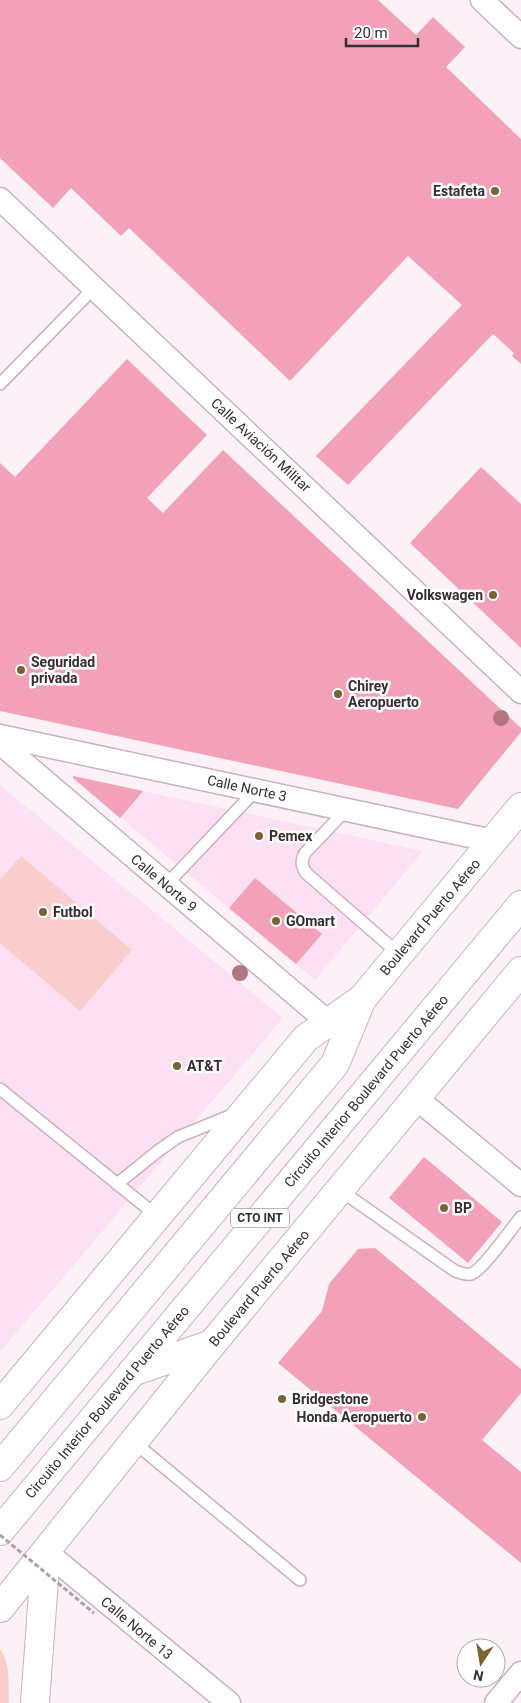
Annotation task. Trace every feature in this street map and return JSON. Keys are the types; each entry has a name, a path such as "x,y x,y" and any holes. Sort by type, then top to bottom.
{"main road":[{"name":"Boulevard Puerto Aéreo","path":"0,1404 306,1038 362,999 521,807"},
{"name":"Circuito Interior Boulevard Puerto Aéreo","path":"0,1533 521,905"},
{"name":"Boulevard Puerto Aéreo","path":"0,1608 212,1344 521,971"},
{"name":"CTO INT","path":"0,1468 335,1064 362,999"},
{"path":"132,1372 212,1344"},
{"path":"35,1703 46,1552"}],"street":[{"path":"482,0 521,37"},
{"name":"Calle Aviación Militar","path":"1,203 94,288 521,692"},
{"name":"Calle Norte 3","path":"0,736 493,841"},
{"name":"Calle Norte 9","path":"0,743 329,1023"},
{"path":"416,1098 521,1185"},
{"name":"Calle Norte 13","path":"46,1552 229,1703"},
{"path":"496,1703 521,1673"}],"lane":[{"path":"0,384 94,288"},
{"path":"166,885 256,790"},
{"path":"346,810 305,853 302,859 302,867 306,873 399,954"},
{"path":"0,1090 157,1216"},
{"path":"117,1184 178,1137 247,1109"},
{"path":"340,1190 455,1271 463,1274 470,1274 482,1266 521,1217"},
{"path":"134,1443 300,1580"}],"path":[{"path":"0,1533 94,1613"}],"shaded area":[{"path":"73,776 423,851 315,980 73,778"},
{"path":"0,785 283,1018 0,1352"},
{"name":"Futbol","path":"21,856 132,950 80,1011 0,943 0,880"},
{"path":"0,1649 4,1655 7,1667 9,1703 0,1703"}],"building":[{"path":"0,0 378,0 416,35 433,17 465,47 446,67 521,139 521,364 512,356 514,353 493,334 348,485 316,456 462,305 408,256 290,381 129,228 121,236 71,188 53,208 0,158"},
{"path":"127,359 207,435 147,498 163,513 223,450 521,728 521,732 458,809 0,711 0,463 15,477"},
{"name":"Volkswagen","path":"481,467 521,504 521,648 410,543"},
{"path":"73,776 143,791 120,818"},
{"name":"GOmart","path":"255,878 322,934 296,964 229,908"},
{"name":"BP","path":"424,1157 502,1222 468,1263 389,1198"},
{"name":"Honda Aeropuerto","path":"375,1248 521,1369 521,1393 482,1440 521,1472 521,1563 278,1363 322,1311 329,1284 358,1249"}],"place":[{"name":"Estafeta","path":"495,191"},
{"name":"Volkswagen","path":"493,595"},
{"name":"Seguridad privada","path":"21,670"},
{"name":"Chirey Aeropuerto","path":"338,694"},
{"name":"Pemex","path":"259,836"},
{"name":"Futbol","path":"43,912"},
{"name":"GOmart","path":"276,921"},
{"name":"AT&T","path":"177,1066"},
{"name":"BP","path":"444,1208"},
{"name":"Bridgestone","path":"282,1399"},
{"name":"Honda Aeropuerto","path":"422,1417"}]}
